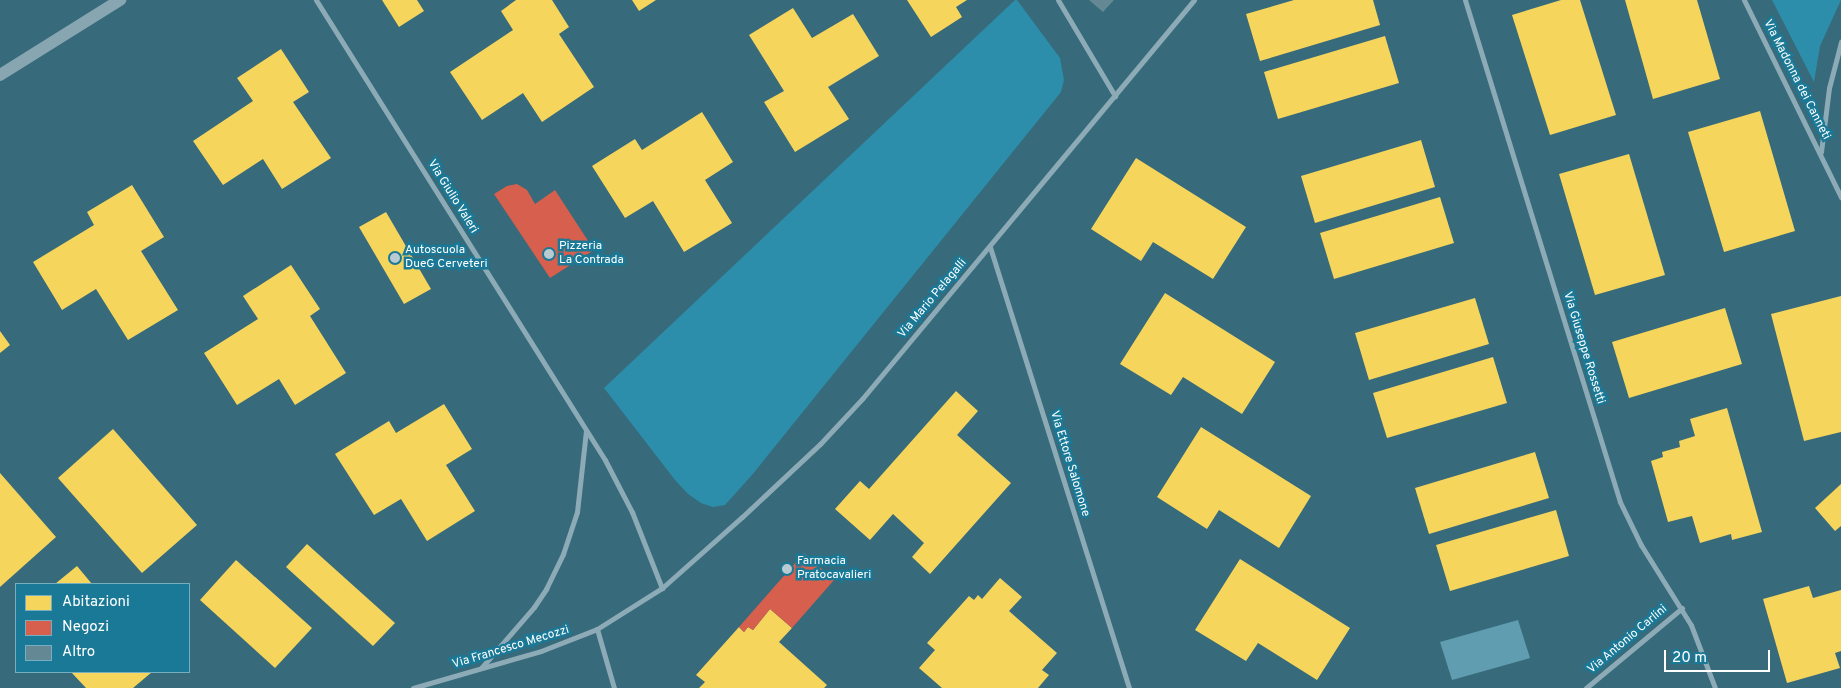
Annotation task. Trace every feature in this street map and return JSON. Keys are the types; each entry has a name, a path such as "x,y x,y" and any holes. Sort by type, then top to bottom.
{"street":[{"path":"0,75 120,0"},
{"name":"Via Giulio Valeri","path":"316,0 586,430 625,496 662,588"},
{"path":"1058,0 1115,96"},
{"name":"Via Mario Pelagalli","path":"662,588 768,494 820,444 862,399 1194,0"},
{"name":"Via Giuseppe Rossetti","path":"1465,0 1620,502 1641,545 1682,608 1694,633 1714,688"},
{"name":"Via Madonna dei Canneti","path":"1744,0 1841,197"},
{"path":"1821,154 1828,88 1841,42"},
{"name":"Via Ettore Salomone","path":"990,246 1129,688"},
{"path":"482,668 534,607 546,589 564,554 577,512 586,430"},
{"name":"Via Francesco Mecozzi","path":"413,688 561,644 597,629 662,588"},
{"name":"Via Antonio Carlini","path":"1586,688 1682,608"},
{"path":"597,629 614,688"}],"shaded area":[{"path":"1017,0 1060,58 1064,80 1061,92 752,475 725,505 713,507 701,503 688,494 675,480 604,388"},
{"path":"1772,0 1841,0 1820,46 1814,82"},
{"path":"1518,620 1530,658 1452,680 1440,642"}],"building: Abitazioni":[{"path":"382,0 417,0 424,11 399,27"},
{"path":"516,0 552,0 569,27 559,34 594,87 542,122 523,93 482,120 450,72 513,30 501,11"},
{"path":"632,0 656,0 639,11"},
{"path":"907,0 967,0 956,7 962,17 931,37"},
{"path":"1294,0 1373,0 1380,25 1260,61 1246,14"},
{"path":"1561,0 1580,0 1616,115 1550,135 1512,15"},
{"path":"1625,0 1697,0 1720,79 1653,99"},
{"path":"793,8 812,38 853,14 879,56 828,87 849,119 795,152 764,102 784,91 749,35"},
{"path":"1385,36 1399,83 1278,119 1264,72"},
{"path":"281,49 309,92 293,102 331,158 282,189 263,159 223,185 193,141 253,101 237,78"},
{"path":"1760,111 1795,231 1724,252 1688,132"},
{"path":"702,112 733,162 705,180 732,223 684,252 653,201 625,218 592,166 635,139 642,150"},
{"path":"1421,140 1435,187 1315,223 1301,176"},
{"path":"1629,154 1665,275 1595,295 1559,174"},
{"path":"1136,158 1246,227 1213,279 1153,242 1141,261 1091,229"},
{"path":"132,185 164,237 141,251 178,310 128,340 96,289 62,310 33,262 94,225 87,212"},
{"path":"1440,197 1454,243 1334,279 1320,233"},
{"name":"Autoscuola DueG Cerveteri","path":"386,212 431,289 404,304 359,227"},
{"path":"291,265 320,309 310,316 346,373 295,405 279,379 237,405 204,353 258,319 243,296"},
{"path":"1165,293 1275,362 1242,414 1183,377 1171,395 1120,364"},
{"path":"1841,296 1841,432 1804,441 1771,314"},
{"path":"1475,298 1489,344 1369,380 1355,333"},
{"path":"1725,308 1742,364 1629,398 1612,342"},
{"path":"0,331 10,345 0,353"},
{"path":"1493,357 1507,403 1387,438 1373,393"},
{"path":"956,391 978,411 957,435 1011,483 930,574 912,557 924,543 893,514 870,540 835,509 860,481 869,489"},
{"path":"444,404 472,449 446,465 475,511 427,541 401,499 374,515 335,454 389,421 396,433"},
{"path":"1727,408 1762,532 1732,540 1731,534 1700,543 1692,516 1668,522 1651,461 1663,457 1662,452 1680,447 1679,441 1695,436 1690,419"},
{"path":"1201,427 1311,496 1279,548 1219,510 1207,529 1157,497"},
{"path":"113,429 197,525 142,573 58,478"},
{"path":"1535,452 1549,498 1429,534 1415,488"},
{"path":"0,473 56,537 0,587"},
{"path":"1841,484 1841,526 1835,531 1815,508"},
{"path":"1556,510 1569,556 1450,591 1436,545"},
{"path":"307,544 395,623 373,646 286,567"},
{"path":"1240,559 1350,628 1317,680 1258,643 1246,661 1195,630"},
{"path":"236,560 312,628 275,668 200,600"},
{"path":"77,566 91,583 56,583"},
{"path":"1000,578 1022,597 1009,611 1057,653 1042,670 1049,675 1038,688 942,688 919,668 935,650 927,643 969,596 974,600 978,595 982,599"},
{"path":"1809,586 1813,598 1841,590 1841,651 1835,653 1840,668 1787,683 1763,599"},
{"path":"770,609 792,628 779,642 827,685 824,688 699,688 705,682 696,675 739,627 744,632 748,627 753,630"},
{"path":"72,673 151,673 133,688 86,688"}],"building: Negozi":[{"path":"517,184 527,190 535,204 555,190 594,250 550,278 494,194 507,186"},
{"path":"804,553 834,580 792,628 770,609 753,630 748,627 744,632 739,627"}],"building: Altro":[{"path":"1089,0 1114,0 1103,12"}],"place":[{"name":"Pizzeria La Contrada","path":"549,254"},
{"name":"Autoscuola DueG Cerveteri","path":"395,258"},
{"name":"Farmacia Pratocavalieri","path":"787,569"}]}
